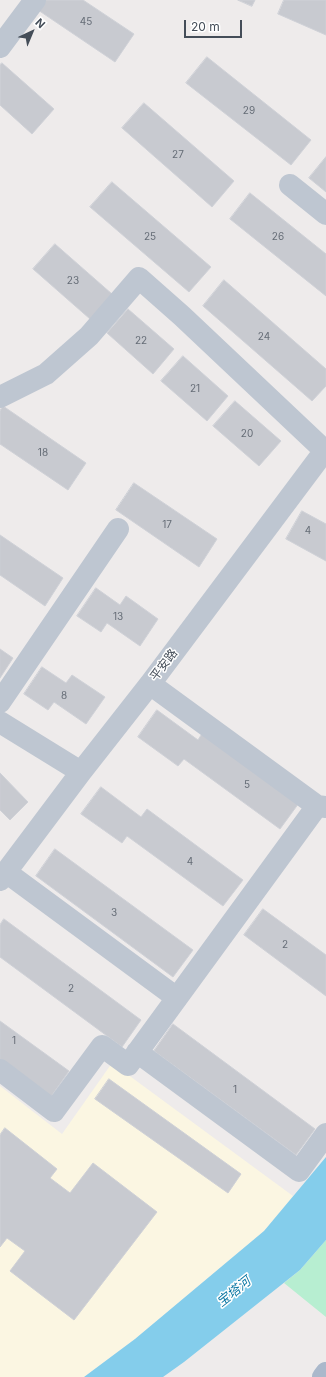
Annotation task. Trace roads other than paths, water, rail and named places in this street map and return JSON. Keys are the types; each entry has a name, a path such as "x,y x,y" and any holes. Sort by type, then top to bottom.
{"main road":[{"path":"323,1377 326,1373"}],"street":[{"path":"0,47 34,0"},
{"path":"290,185 326,214"},
{"path":"0,396 46,374 89,336 139,278 182,316 325,450"},
{"name":"平安路","path":"3,876 81,772 150,684 325,450"},
{"path":"0,702 118,529"},
{"path":"0,1070 54,1111 102,1046 128,1065 322,807 150,684"},
{"path":"0,722 81,772"},
{"path":"3,876 177,998"},
{"path":"137,1052 299,1171 326,1134"}],"water":[{"name":"宝塔河","path":"326,1157 326,1240 300,1270 163,1377 84,1377 135,1339 264,1231"}]}
